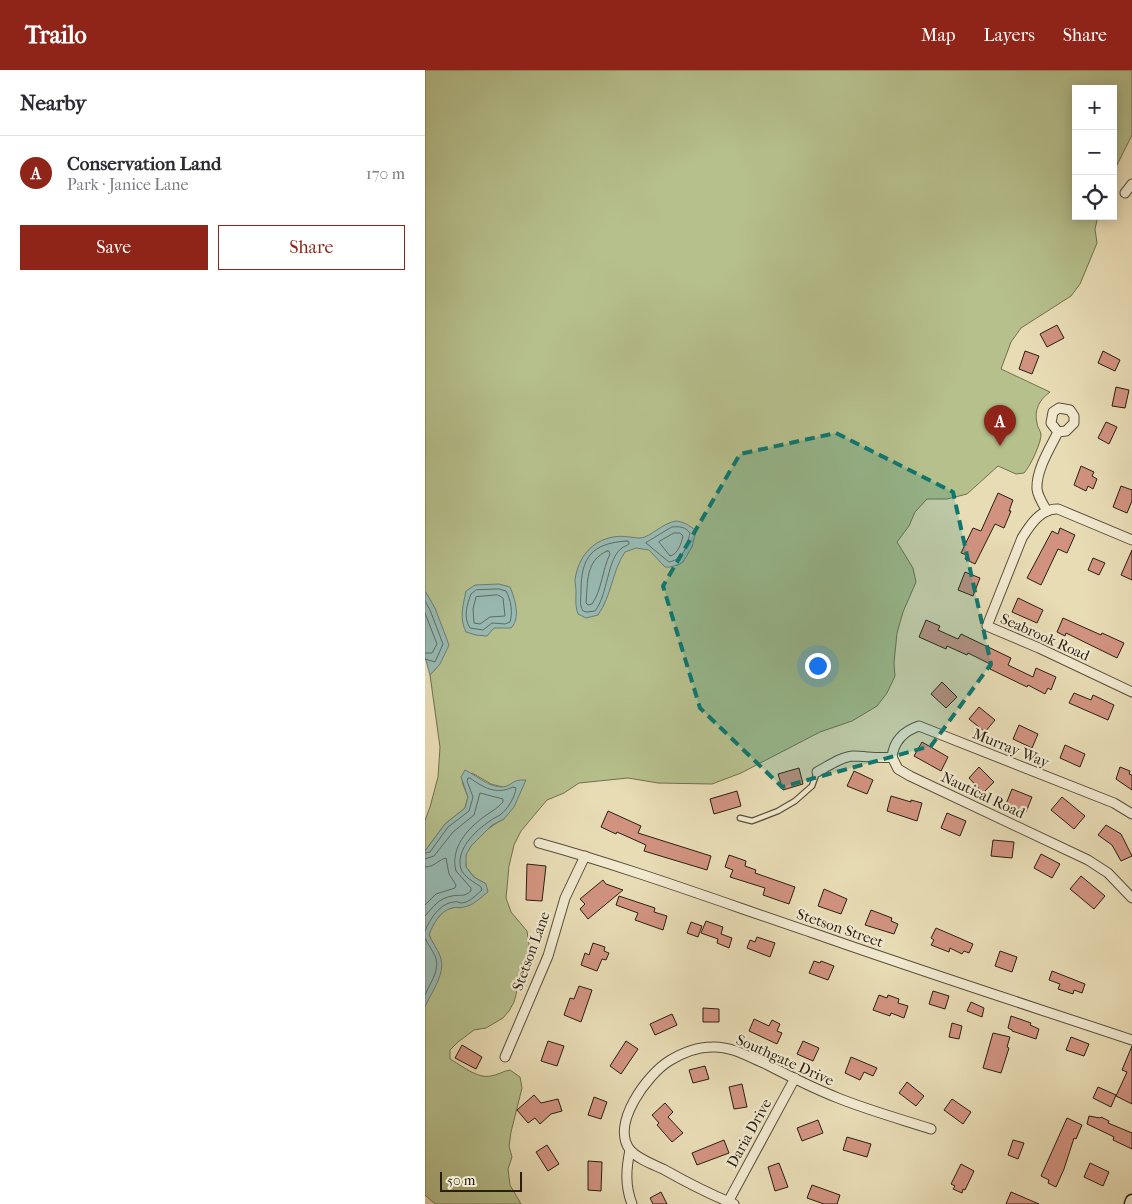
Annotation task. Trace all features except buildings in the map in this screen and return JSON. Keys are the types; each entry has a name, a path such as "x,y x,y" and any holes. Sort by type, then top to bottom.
{"street":[{"path":"1125,193 1132,184"},
{"path":"1058,432 1041,470 1037,484 1039,496 1047,511 1057,509 1132,540"},
{"name":"Seabrook Road","path":"1047,511 1031,525 1022,538 987,626 1039,648 1132,692"},
{"name":"Murray Way","path":"892,757 894,746 905,732 919,726 1113,804 1132,814"},
{"path":"817,772 851,756 872,759 892,757"},
{"name":"Nautical Road","path":"892,757 898,769 910,776 1088,860 1108,873 1132,898"},
{"name":"Stetson Street","path":"539,843 585,856 1132,1040"},
{"name":"Stetson Lane","path":"505,1057 548,956 565,898 585,856"},
{"name":"Southgate Drive","path":"628,1193 627,1169 630,1150 626,1140 625,1128 629,1111 641,1089 669,1061 689,1051 712,1046 748,1056 837,1098 931,1130"},
{"name":"Daria Drive","path":"731,1203 795,1078"},
{"path":"630,1150 641,1158 731,1203"},
{"path":"622,1204 628,1193"},
{"path":"628,1193 632,1204"}],"lane":[{"path":"739,818 752,821 778,811 795,801 812,786 817,772"}],"highlighted area":[{"path":"836,433 953,492 991,664 931,746 782,787 700,708 663,586 740,454"}],"green space":[{"path":"425,70 1132,70 1132,135 1117,165 1117,85 1072,85 1072,220 1097,220 1095,229 1097,243 1080,284 1071,296 1021,328 1011,342 1001,369 1050,392 1040,402 1037,410 1037,424 1041,434 1038,448 1024,473 1016,474 998,466 967,494 947,499 927,499 915,512 909,526 897,542 913,568 916,582 903,612 897,633 894,663 895,676 887,693 877,706 852,721 820,732 741,773 712,784 658,783 628,778 579,783 564,793 547,800 521,831 514,845 509,866 506,898 511,912 527,931 529,944 527,958 514,1002 503,1018 486,1028 474,1030 458,1042 450,1050 450,1059 469,1071 480,1075 491,1076 510,1070 520,1077 522,1088 511,1132 509,1146 512,1157 508,1169 510,1185 521,1204 435,1204 425,1195 425,1007 439,953 433,945 429,934 433,923 445,910 455,907 486,884 474,877 466,867 466,855 476,839 487,829 504,819 503,787 491,784 472,773 462,782 468,797 465,808 445,824 425,851 425,820 438,777 440,747 430,675 437,667 425,602"}],"water":[{"path":"676,521 686,524 696,531 692,547 683,562 678,565 665,567 649,550 636,548 625,552 598,615 586,618 578,614 575,581 579,565 592,547 598,542 613,537 645,537 666,524"},
{"path":"499,584 510,587 512,592 516,608 514,624 511,628 494,628 487,636 466,632 462,617 466,591 475,585"},
{"path":"425,591 435,608 449,645 440,664 430,675 425,657"},
{"path":"465,770 498,787 526,780 514,807 504,819 492,825 471,846 466,855 466,867 474,877 486,884 488,892 471,905 463,908 453,907 444,912 435,922 429,935 442,962 440,976 425,1007 425,851 445,824 465,808 468,797 461,777"}],"place":[{"name":"Conservation Land","path":"1000,446"}]}
